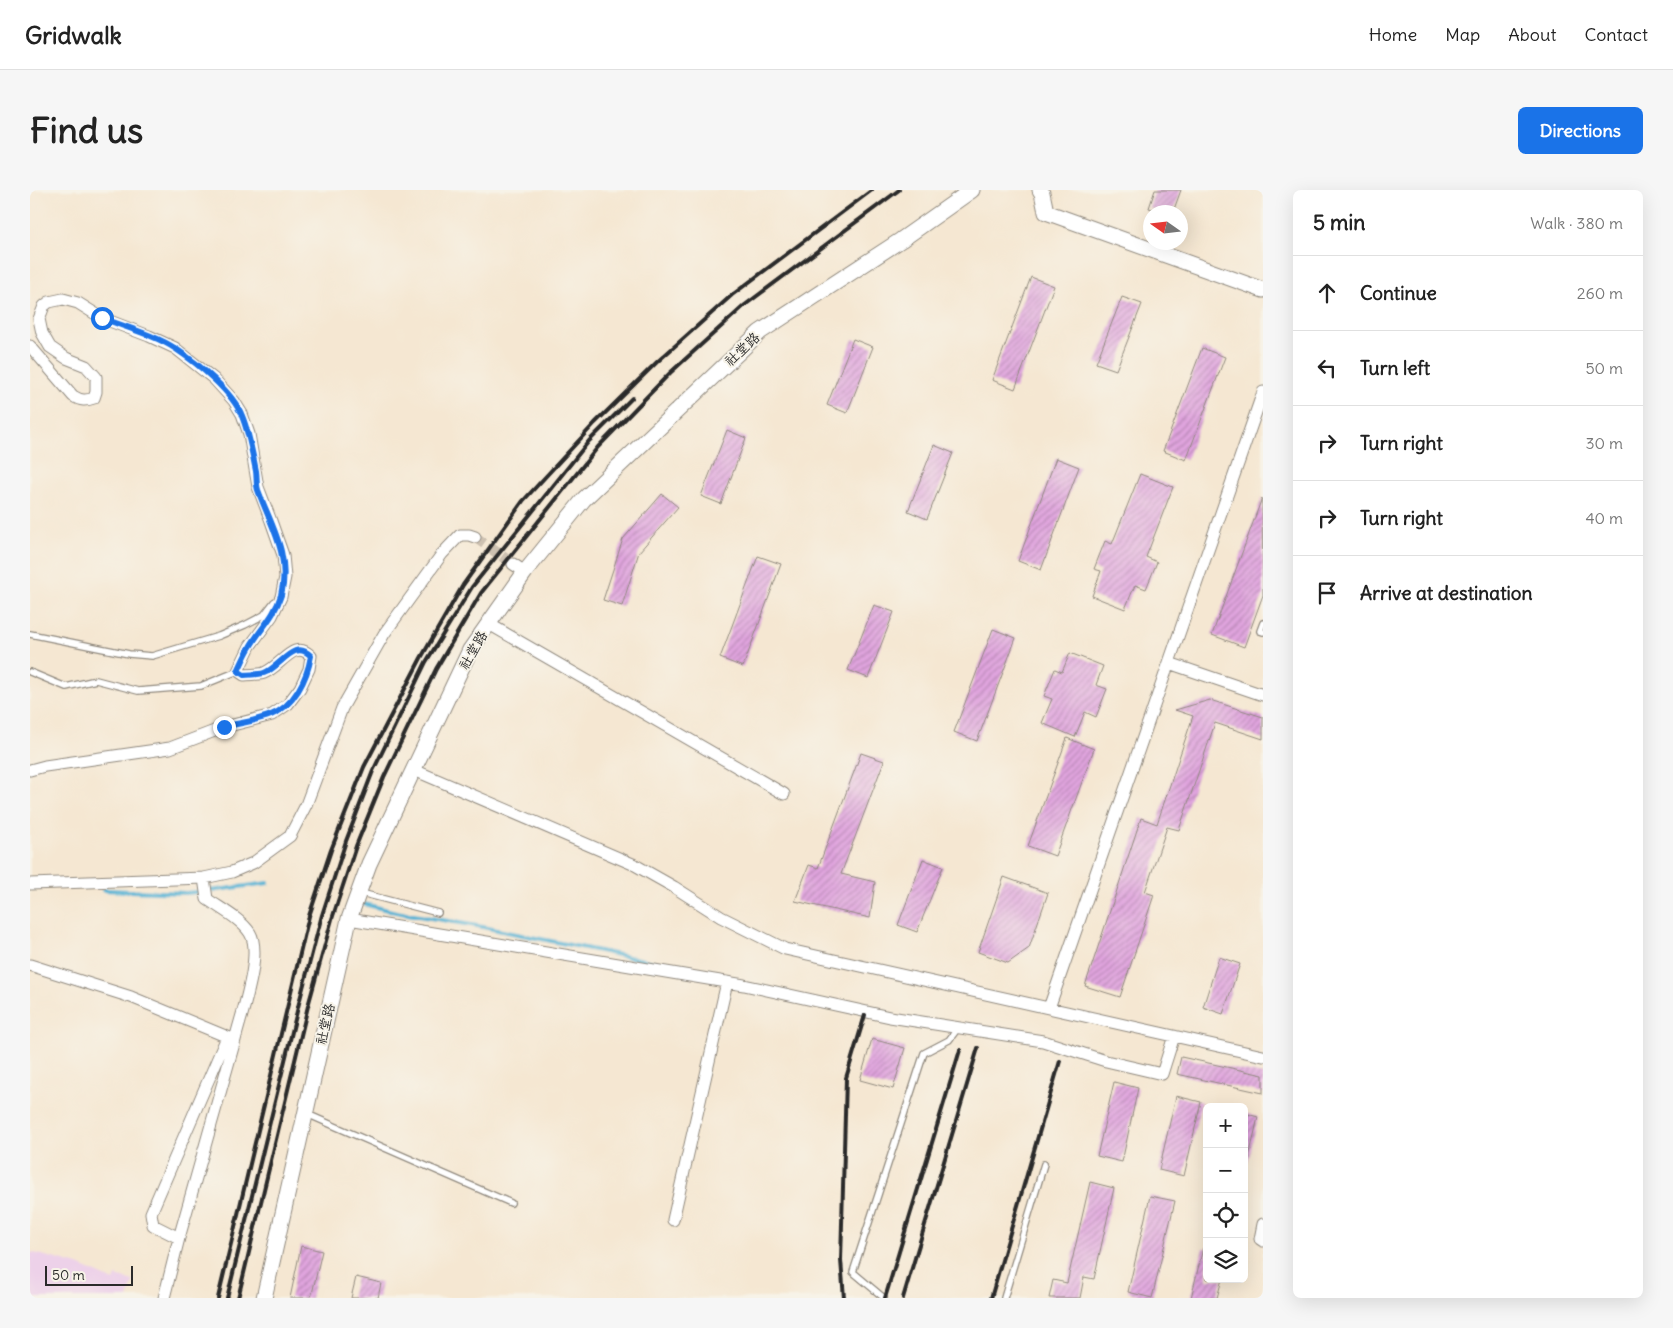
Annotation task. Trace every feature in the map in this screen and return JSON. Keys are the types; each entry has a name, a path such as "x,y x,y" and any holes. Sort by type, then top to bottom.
{"street":[{"name":"社堂路","path":"264,1298 349,918 369,864 470,650 489,624 519,568 584,499 760,332 901,240 972,190"},
{"path":"1040,190 1046,212 1263,290"},
{"path":"30,346 73,396 79,400 86,401 94,398 96,377 86,366 66,358 50,347 42,333 39,319 44,306 49,302 63,299 78,303 102,318 175,348 214,379 234,401 242,414 249,434 258,488 272,521 283,555 284,576 280,597 272,616 250,646 238,671 244,675 264,673 300,649 306,651 311,656 309,669 300,688 288,704 272,715 224,727 170,748 44,766 30,770"},
{"path":"1049,1008 1263,392"},
{"path":"30,884 204,881 253,863 290,836 306,805 342,708 384,634 442,554 460,535 475,537"},
{"path":"489,624 784,794"},
{"path":"1169,663 1263,695"},
{"path":"414,770 635,865 721,917 785,950 1263,1056"},
{"path":"164,1298 231,1038 254,967 254,940 249,931 207,899 204,881"},
{"path":"349,918 727,982 890,1017 1043,1041 1106,1061 1162,1074 1174,1036"},
{"path":"30,965 131,997 231,1038"},
{"path":"673,1220 727,982"},
{"path":"179,1238 153,1225 151,1213 231,1038"},
{"path":"1263,1224 1260,1240 1263,1241"}],"lane":[{"path":"30,634 129,654 152,656 219,636 245,625 264,615 280,597"},
{"path":"1263,623 1260,631 1263,632"},
{"path":"30,672 66,688 96,680 138,690 201,686 238,671"},
{"path":"359,892 438,913"},
{"path":"884,1298 853,1272 924,1053 949,1040 958,1028"},
{"path":"305,1113 511,1203"},
{"path":"1004,1298 1044,1164"}],"shaded area":[{"path":"31,1252 78,1265 114,1281 116,1276 133,1281 128,1298 30,1298"}],"building":[{"path":"1155,190 1181,190 1176,205 1150,205"},
{"path":"1031,277 1054,286 1015,389 992,380"},
{"path":"1122,297 1142,304 1116,370 1096,363"},
{"path":"853,339 873,347 847,413 827,405"},
{"path":"1202,348 1225,357 1186,460 1163,451"},
{"path":"727,430 746,438 721,504 701,496"},
{"path":"934,445 953,453 927,519 908,511"},
{"path":"1056,458 1079,467 1041,570 1018,561"},
{"path":"1140,474 1173,487 1146,557 1157,562 1146,589 1135,585 1125,609 1092,596 1101,571 1094,569 1105,541 1112,544"},
{"path":"662,494 678,507 639,552 622,606 603,600 623,539"},
{"path":"1262,498 1263,595 1244,647 1212,635"},
{"path":"758,556 781,564 743,667 720,658"},
{"path":"874,605 894,612 868,678 848,670"},
{"path":"993,629 1016,638 977,741 954,732"},
{"path":"1070,653 1103,666 1096,685 1107,689 1096,717 1085,712 1075,737 1042,723 1052,699 1044,696 1055,669 1062,672"},
{"path":"1210,700 1263,717 1263,739 1215,723 1179,830 1167,827 1145,892 1154,895 1120,997 1085,986 1141,818 1157,824 1193,716 1175,710"},
{"path":"1067,738 1094,749 1055,856 1028,846"},
{"path":"861,753 884,761 841,874 875,882 870,918 795,901 809,865 818,868"},
{"path":"923,859 943,867 917,932 898,925"},
{"path":"1004,877 1048,893 1029,948 1008,963 978,952"},
{"path":"1219,957 1240,964 1223,1014 1203,1007"},
{"path":"872,1039 905,1048 893,1089 860,1080"},
{"path":"1181,1057 1263,1075 1263,1093 1177,1074"},
{"path":"1114,1082 1138,1088 1122,1162 1097,1156"},
{"path":"1176,1096 1201,1102 1184,1176 1159,1170"},
{"path":"1248,1114 1258,1117 1248,1162"},
{"path":"1090,1182 1114,1188 1094,1279 1084,1277 1080,1298 1049,1298 1053,1280 1067,1283"},
{"path":"1150,1196 1175,1201 1152,1298 1128,1292"},
{"path":"301,1246 322,1251 311,1298 290,1298"},
{"path":"1203,1248 1203,1283 1221,1283 1217,1298 1191,1298"},
{"path":"356,1277 381,1283 378,1298 351,1298"}],"waterway":[{"path":"103,890 186,893 268,883"},
{"path":"360,903 396,912 483,927 721,976"}],"tunnel":[{"path":"475,537 513,564"}],"railway":[{"path":"218,1298 309,916 331,850 364,767 421,658 463,585 523,501 595,423 657,362 732,295 872,190"},
{"path":"238,1298 308,1006 332,919 356,846 384,777 436,669 481,593 598,447 670,373 745,305 899,190"},
{"path":"227,1298 322,915 346,841 373,771 426,662 472,587 589,441 632,398"},
{"path":"844,1298 841,1260 846,1078 865,1015"},
{"path":"903,1298 978,1048"},
{"path":"885,1298 960,1050"},
{"path":"991,1298 1060,1061"}],"route":[{"path":"102,318 175,348 214,379 234,401 242,414 249,434 258,488 272,521 283,555 284,576 280,597 272,616 250,646 238,671 244,675 264,673 300,649 306,651 311,656 309,669 300,688 288,704 272,715 224,727"}]}
